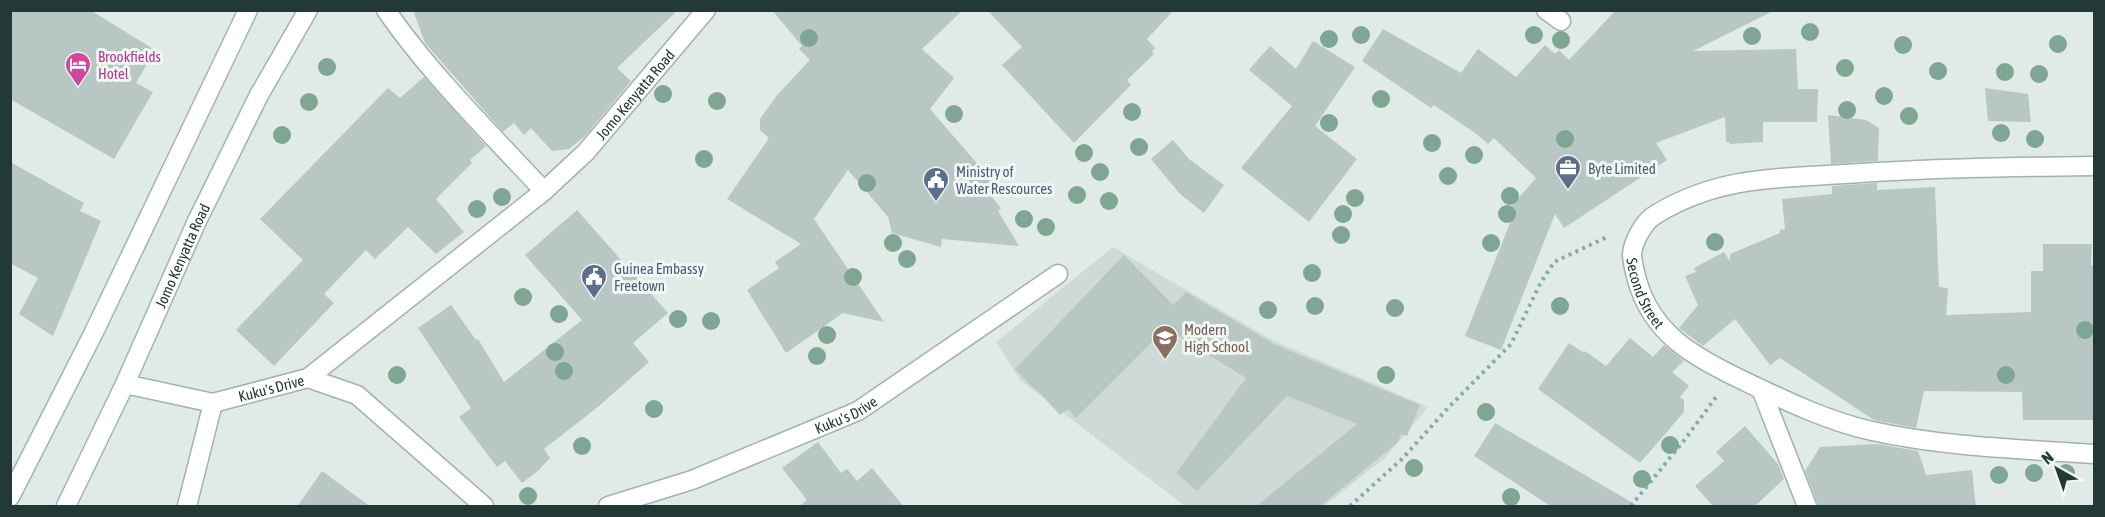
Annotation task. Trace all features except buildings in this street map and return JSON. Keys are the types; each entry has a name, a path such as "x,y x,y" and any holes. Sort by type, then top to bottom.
{"street":[{"path":"10,497 99,322 248,10"},
{"name":"Jomo Kenyatta Road","path":"66,507 125,384 197,220 259,95 308,10"},
{"path":"386,10 447,85 544,192"},
{"name":"Jomo Kenyatta Road","path":"308,378 544,192 586,152 706,10"},
{"path":"1546,10 1561,21"},
{"name":"Second Street","path":"2094,166 1921,168 1743,181 1692,196 1651,217 1636,239 1632,255 1638,282 1649,311 1666,333 1686,350 1732,375 1817,414 1870,430 1972,446 2094,454"},
{"name":"Kuku's Drive","path":"608,507 692,480 858,411 1058,274"},
{"name":"Kuku's Drive","path":"125,384 213,403 308,378 357,395 484,507"},
{"path":"1761,389 1807,507"},
{"path":"187,507 213,403"}],"path":[{"path":"1350,507 1402,459 1511,344 1540,284 1554,262 1608,237"},
{"path":"1631,507 1732,375"}],"shaded area":[{"name":"Modern High School","path":"1113,247 1272,340 1428,407 1386,457 1324,506 1185,506 1020,380 996,342"}],"place":[{"name":"Brookfields Hotel","path":"78,88"},
{"name":"Byte Limited","path":"1568,191"},
{"name":"Ministry of Water Rescources","path":"936,203"},
{"name":"Guinea Embassy Freetown","path":"594,300"},
{"name":"Modern High School","path":"1165,361"}]}
